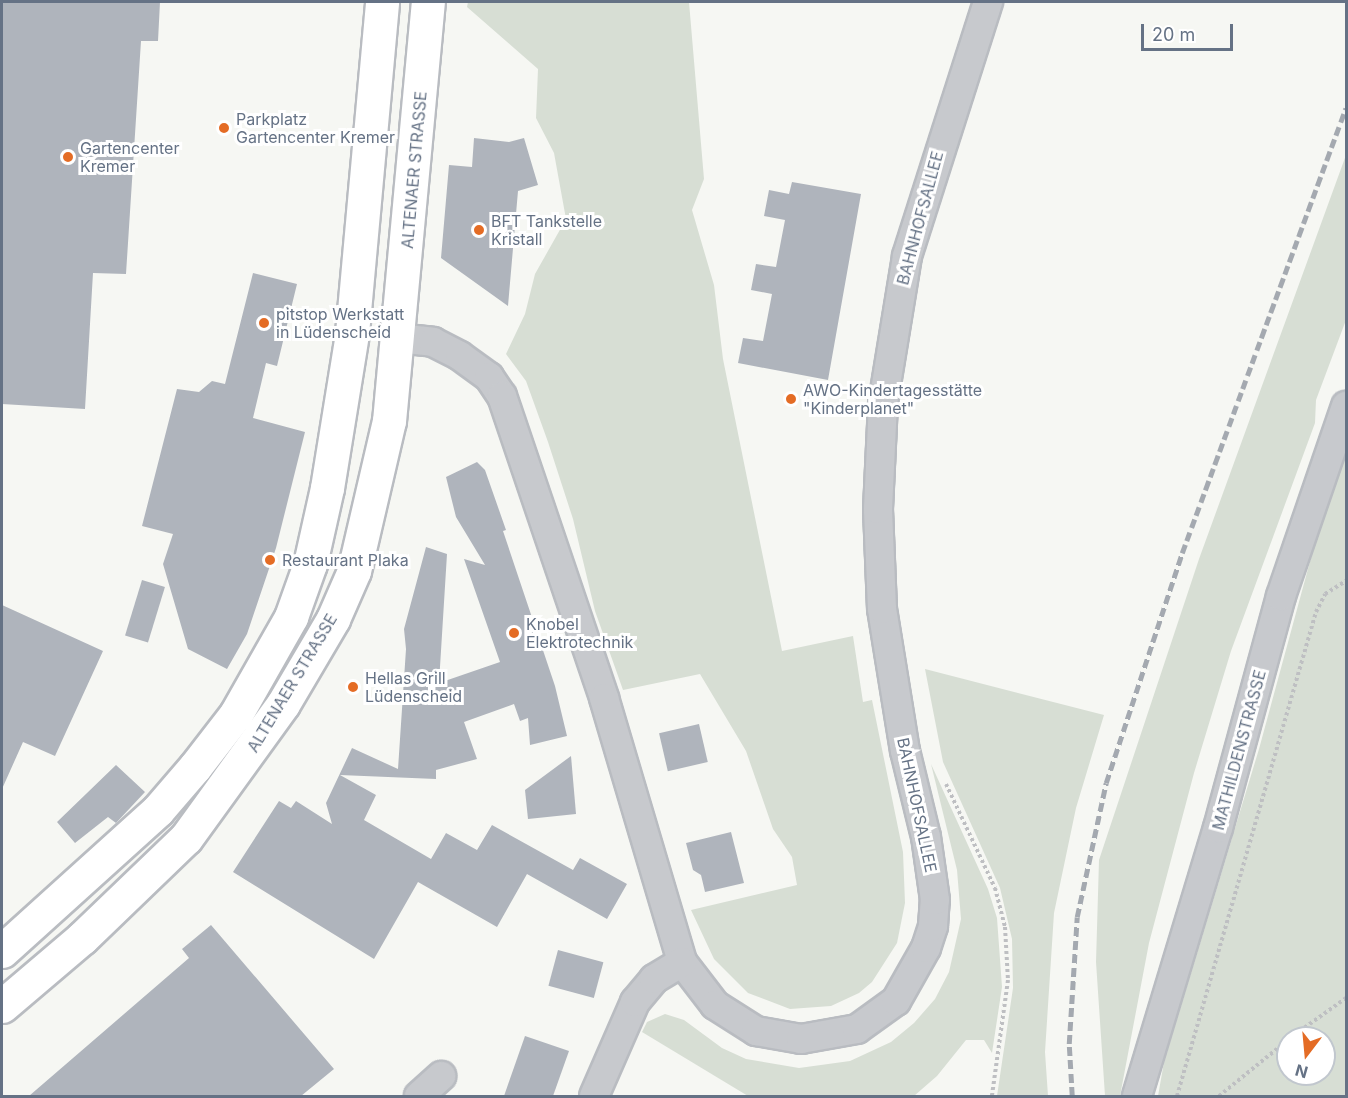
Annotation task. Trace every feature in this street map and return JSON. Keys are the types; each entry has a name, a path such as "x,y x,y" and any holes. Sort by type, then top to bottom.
{"main road":[{"name":"ALTENAER STRASSE","path":"2,951 158,810 236,714 291,617 310,564 322,510 352,333 382,2"},
{"name":"ALTENAER STRASSE","path":"2,1006 56,960 186,838 245,761 333,619 354,571 375,496 389,421 428,2"},
{"path":"352,333 397,338"},
{"path":"27,930 56,960"}],"street":[{"name":"BAHNHOFSALLEE","path":"397,338 433,342 460,356 489,377 502,396 604,698 682,962 715,1005 736,1021 783,1038 818,1038 858,1029 880,1015 909,982 926,948 935,900 926,837 904,751 882,609 878,509 883,403 907,256 988,2"},
{"name":"MATHILDENSTRASSE","path":"1137,1096 1218,828 1281,596 1347,406"},
{"path":"594,1096 635,1002 654,979 682,962"},
{"path":"418,1096 441,1076"}],"path":[{"path":"1177,1096 1316,612 1325,594 1347,581"},
{"path":"943,777 994,888 1005,927 1008,980 992,1096"},
{"path":"1307,1026 1347,998"},
{"path":"1219,1096 1276,1050"}],"shaded area":[{"path":"468,2 689,2 704,179 692,210 714,285 723,359 782,651 853,636 863,702 872,700 903,852 905,903 897,943 872,982 859,993 831,1006 790,1009 748,993 714,959 691,910 797,885 792,857 773,829 746,751 700,674 623,690 595,611 573,519 548,442 526,381 506,354 525,314 535,274 566,219 554,153 536,118 538,69 467,7"},
{"path":"1346,155 1346,320 1316,400 1315,423 1231,651 1194,773 1149,943 1120,1096 1105,1096 1096,962 1099,860 1199,559"},
{"path":"1346,453 1346,1096 1158,1096 1164,1062 1259,749 1324,510"},
{"path":"925,669 1104,715 1076,808 1054,913 1045,1052 1048,1096 997,1096 1013,988 1012,939 1000,888 943,762"},
{"path":"931,764 988,889 997,918 1002,987 992,1053 984,1040 966,1040 937,1076 914,1096 748,1096 642,1032 647,1022 665,1014 684,1020 722,1048 746,1059 799,1068 850,1061 891,1042 914,1023 935,999 949,972 961,919 957,870"}],"building":[{"name":"Gartencenter Kremer","path":"2,2 160,2 158,41 141,41 126,274 93,273 85,409 2,404"},
{"name":"BFT Tankstelle Kristall","path":"474,138 509,142 524,138 538,185 518,191 508,306 441,258 449,165 472,167"},
{"path":"792,182 861,194 828,380 738,363 743,338 763,341 772,294 751,290 756,264 776,267 785,220 764,216 769,190 789,194"},
{"path":"253,273 297,284 277,366 266,363 253,418 305,432 276,548 247,634 227,669 188,649 163,564 173,534 142,526 177,389 199,392 212,381 225,384"},
{"path":"477,462 485,470 506,530 503,531 555,686 567,736 530,745 528,718 520,721 514,704 464,722 477,759 436,770 436,779 340,775 376,795 364,820 431,859 446,833 477,850 492,825 573,870 580,858 627,884 607,919 527,874 497,927 418,882 374,959 233,872 279,801 291,808 296,801 332,824 326,803 352,748 398,769 406,649 404,629 426,547 447,554 439,683 500,662 464,559 485,565 456,517 446,477"},
{"path":"142,580 165,587 148,642 125,635"},
{"path":"2,605 103,651 55,756 23,742 2,789"},
{"path":"699,724 708,762 668,771 659,733"},
{"path":"571,756 576,814 528,819 525,790"},
{"path":"116,765 145,792 116,823 108,817 75,843 57,822"},
{"path":"731,832 744,883 705,892 701,875 693,870 686,843"},
{"path":"211,925 334,1069 301,1096 29,1096 189,958 182,949"},
{"path":"558,950 603,962 594,998 548,986"},
{"path":"525,1036 569,1051 553,1096 504,1096"}],"railway":[{"path":"1072,1096 1069,1044 1077,917 1106,783 1182,553 1346,108"}],"place":[{"name":"Parkplatz Gartencenter Kremer","path":"224,128"},
{"name":"Gartencenter Kremer","path":"68,157"},
{"name":"BFT Tankstelle Kristall","path":"479,230"},
{"name":"pitstop Werkstatt in Lüdenscheid","path":"264,323"},
{"name":"AWO-Kindertagesstätte \"Kinderplanet\"","path":"791,399"},
{"name":"Restaurant Plaka","path":"270,560"},
{"name":"Knobel Elektrotechnik","path":"514,633"},
{"name":"Hellas Grill Lüdenscheid","path":"353,687"}]}
